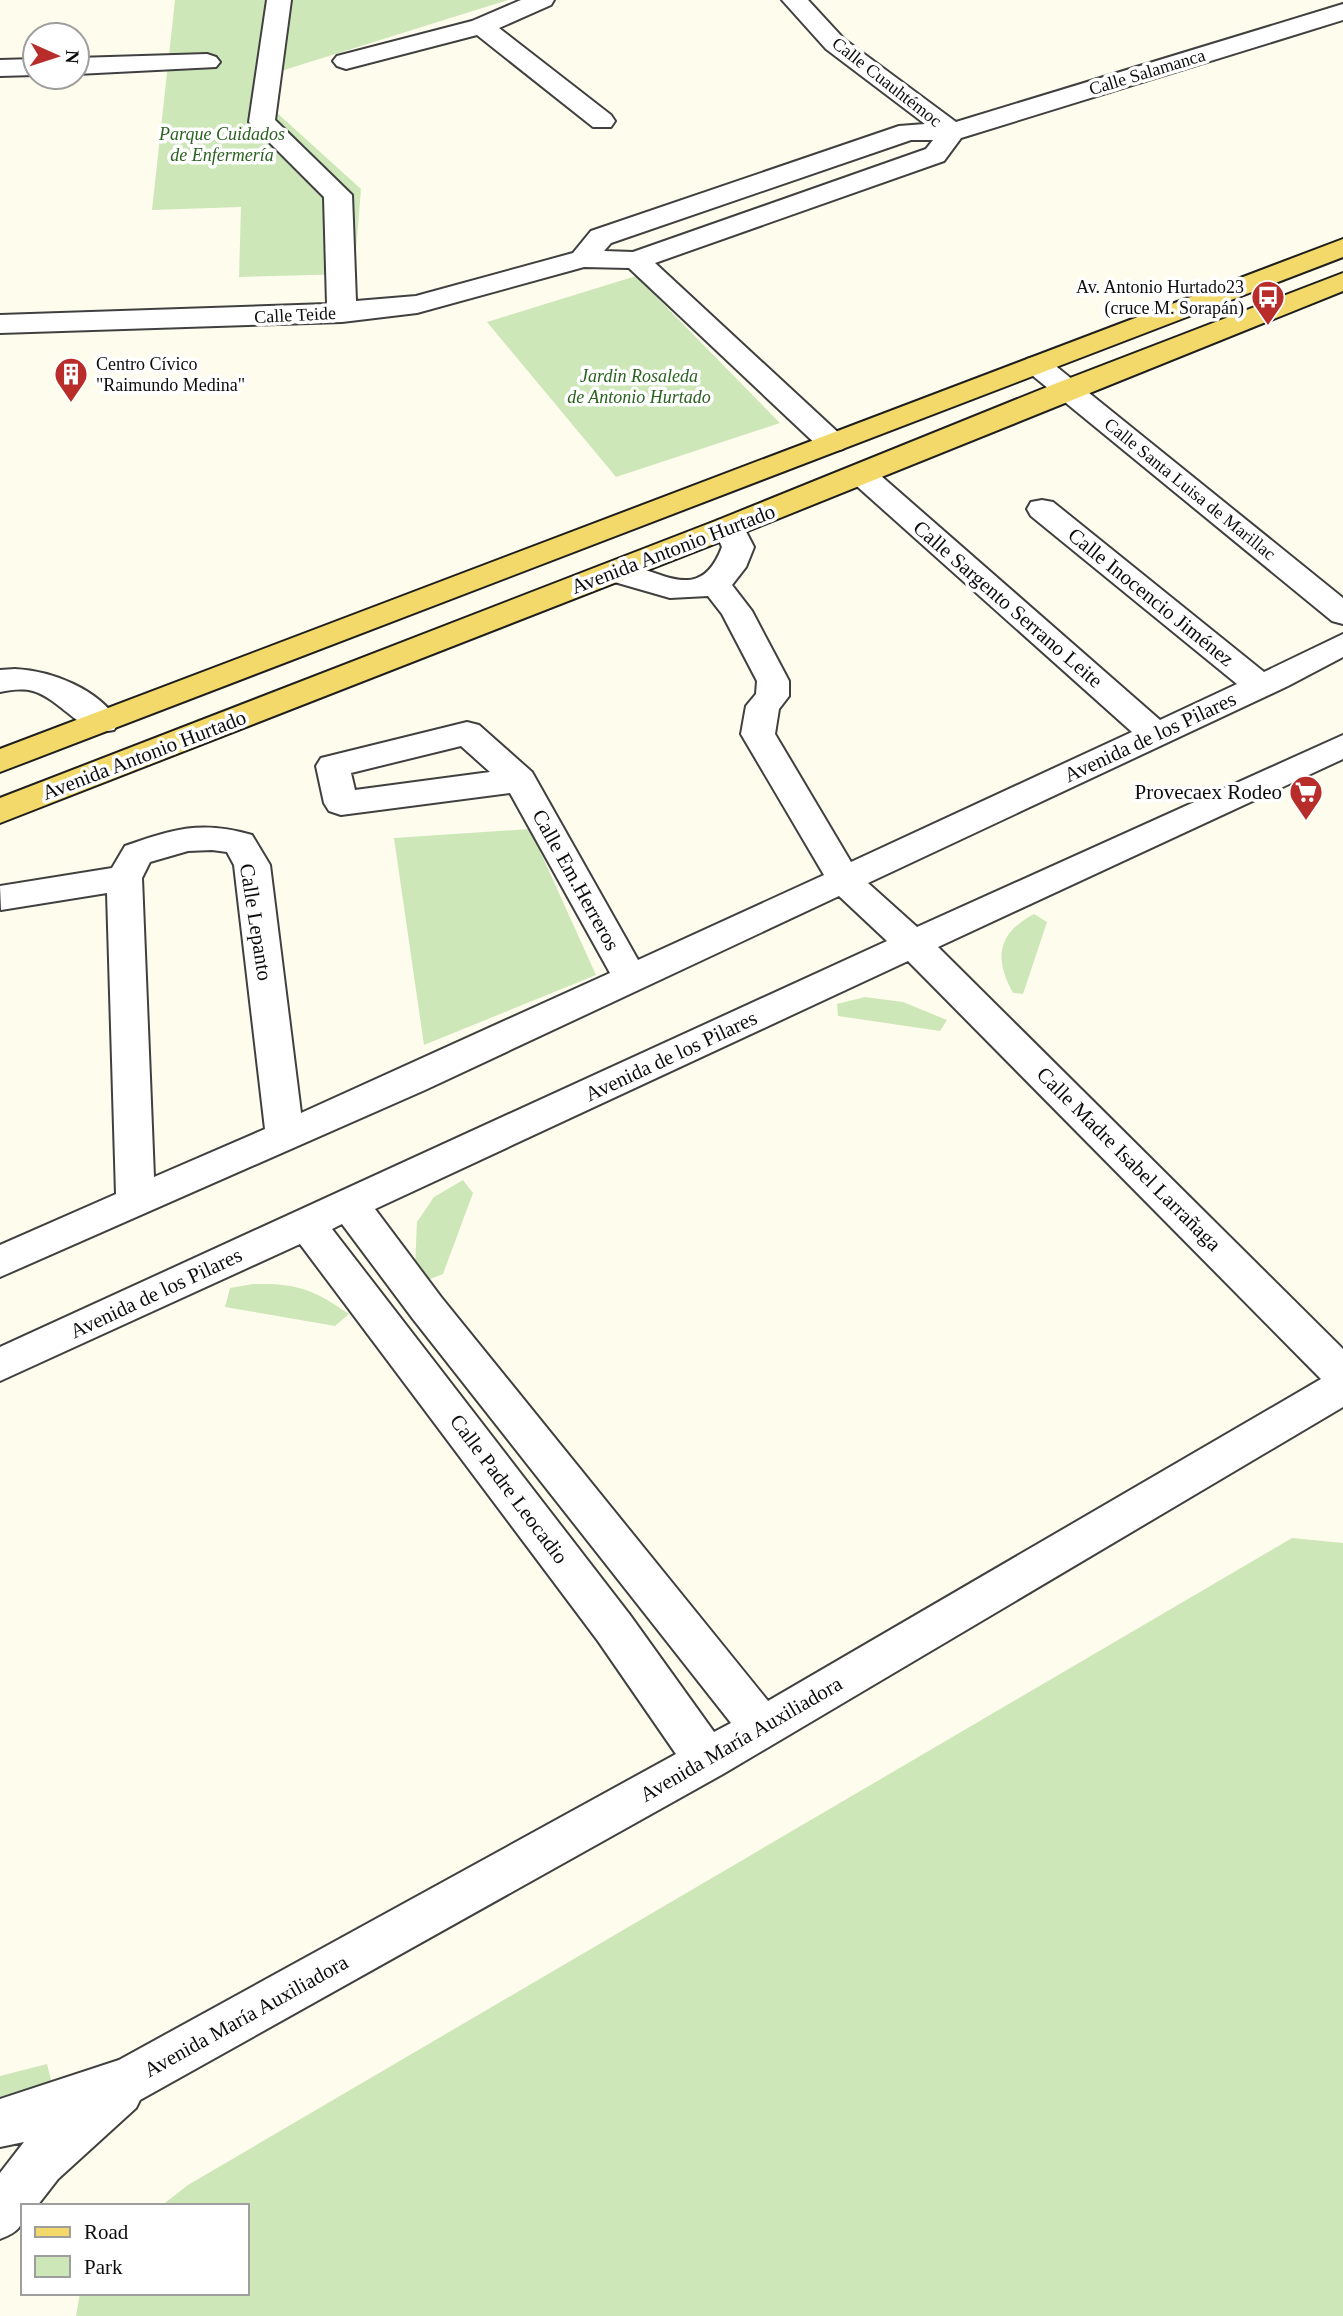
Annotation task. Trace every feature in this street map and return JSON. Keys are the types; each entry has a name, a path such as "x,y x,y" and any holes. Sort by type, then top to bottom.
{"main road":[{"name":"Avenida Antonio Hurtado","path":"0,761 1343,247"},
{"name":"Avenida Antonio Hurtado","path":"0,811 615,572 1067,389 1343,281"}],"street":[{"path":"279,0 262,122 338,195 342,313"},
{"path":"346,61 481,26 542,0"},
{"name":"Calle Cuauhtémoc","path":"794,0 835,44 952,132"},
{"name":"Calle Salamanca","path":"583,259 601,237 908,132 952,132 1343,12"},
{"path":"481,26 602,121"},
{"path":"91,66 206,62"},
{"path":"0,68 21,67"},
{"path":"583,259 636,260 935,155 952,132"},
{"name":"Calle Teide","path":"0,324 342,313 417,304 583,259"},
{"path":"636,260 832,443"},
{"name":"Calle Santa Luisa de Marillac","path":"1037,365 1343,614"},
{"name":"Calle Sargento Serrano Leite","path":"861,474 1155,734"},
{"name":"Calle Inocencio Jiménez","path":"1042,509 1260,686"},
{"path":"615,572 671,589 716,585 732,569 736,556 738,547 729,527"},
{"name":"Calle Madre Isabel Larrañaga","path":"716,585 736,611 774,681 772,696 763,706 758,734 804,816 845,881 913,944 1343,1375"},
{"name":"Avenida de los Pilares","path":"0,1262 285,1136 845,881 1260,686 1343,644"},
{"path":"0,681 43,682 62,690 102,722"},
{"name":"Avenida de los Pilares","path":"0,1365 305,1222 1343,746"},
{"name":"Calle Em.Herreros","path":"520,780 631,979"},
{"name":"Calle Lepanto","path":"124,878 137,854 176,841 210,835 240,843 252,865 285,1136"},
{"path":"1,898 124,878 136,1202"},
{"path":"349,1204 427,1308 762,1728"},
{"name":"Calle Padre Leocadio","path":"305,1222 606,1617 707,1760"},
{"name":"Avenida María Auxiliadora","path":"0,2123 23,2118 132,2080 707,1760 1343,1387"},
{"name":"Avenida María Auxiliadora","path":"0,2214 40,2161 132,2080"}],"green space":[{"name":"Parque Cuidados de Enfermería","path":"175,0 508,0 281,71 276,112 361,189 354,274 239,277 241,207 152,210"},
{"name":"Jardin Rosaleda de Antonio Hurtado","path":"636,276 780,423 616,477 487,322"},
{"path":"530,829 596,975 424,1045 394,838"},
{"path":"1034,914 1047,922 1023,994 1013,993 1003,969 1002,948 1012,930"},
{"path":"865,997 903,1002 947,1020 940,1031 838,1016 837,1004"},
{"path":"463,1180 473,1193 443,1274 425,1281 415,1267 417,1222 434,1197"},
{"path":"253,1284 304,1289 349,1314 335,1326 225,1307 230,1288"},
{"path":"1292,1538 1343,1543 1343,2316 76,2316 80,2295 248,2295 248,2204 164,2204 188,2185"},
{"path":"47,2064 54,2091 0,2106 0,2076"}],"place":[{"name":"Av. Antonio Hurtado23 (cruce M. Sorapán)","path":"1268,327"},
{"name":"Centro Cívico \"Raimundo Medina\"","path":"71,404"},
{"name":"Provecaex Rodeo","path":"1306,822"}]}
